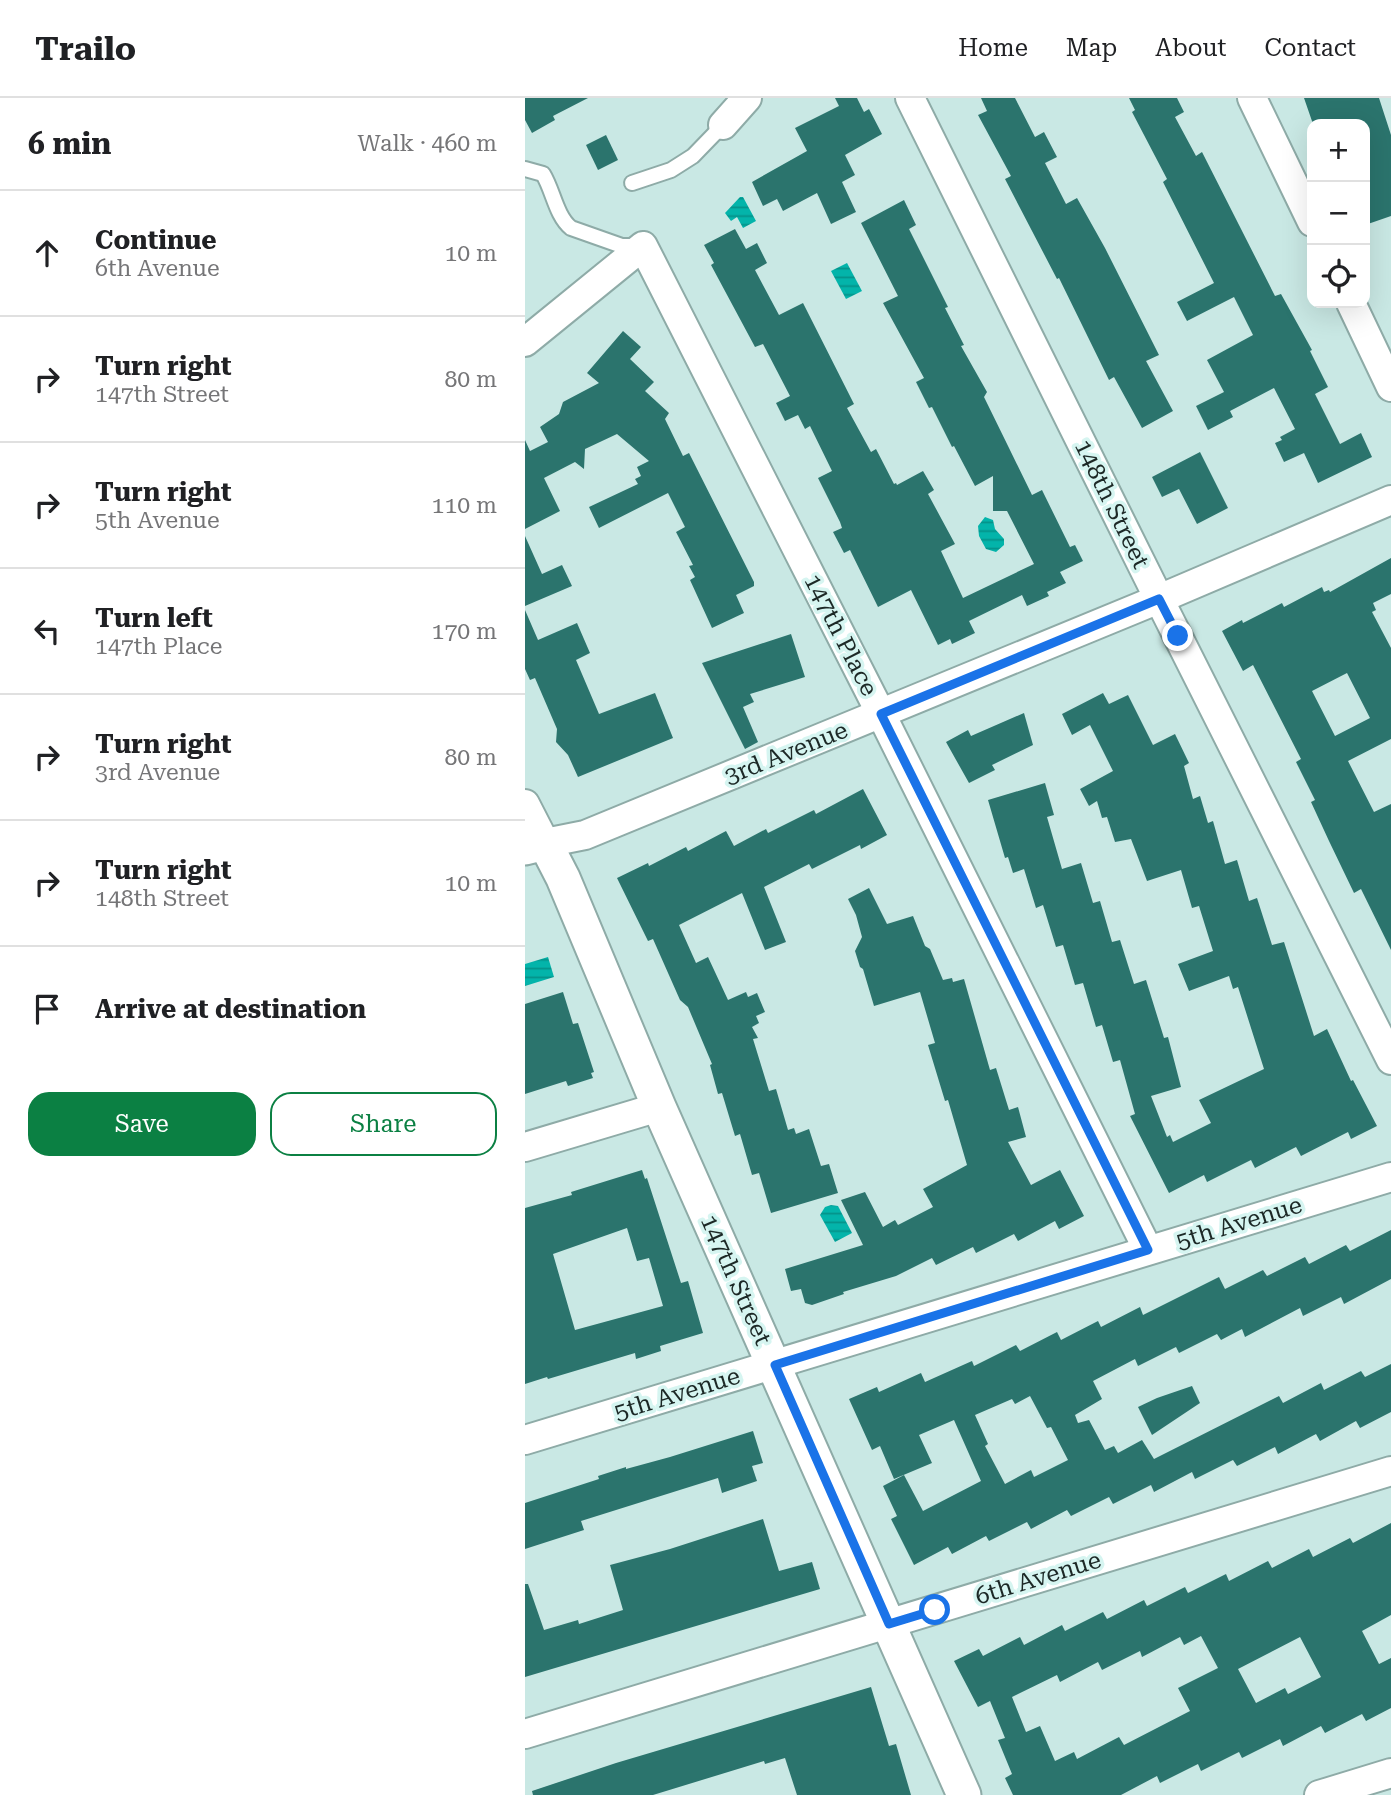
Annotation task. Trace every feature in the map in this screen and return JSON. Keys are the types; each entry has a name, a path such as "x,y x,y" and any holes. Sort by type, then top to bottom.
{"street":[{"path":"723,125 747,98"},
{"name":"148th Street","path":"910,98 1391,1060"},
{"path":"1252,98 1307,212"},
{"path":"525,342 643,246"},
{"name":"147th Place","path":"643,246 881,714 1148,1250"},
{"path":"1353,308 1391,387"},
{"name":"3rd Avenue","path":"535,846 585,835 1159,599 1391,500"},
{"name":"147th Street","path":"525,804 535,846 563,878 659,1107 964,1795"},
{"path":"525,1147 659,1107"},
{"name":"5th Avenue","path":"525,1440 1391,1177"},
{"name":"6th Avenue","path":"525,1734 1391,1471"},
{"path":"1319,1795 1391,1773"}],"lane":[{"path":"632,183 671,170 693,156 723,125"},
{"path":"525,169 543,174 551,187 564,222 571,228 622,246 643,246"}],"water":[{"path":"743,197 756,221 743,228 737,217 731,221 725,213"},
{"path":"847,263 862,291 846,299 831,271"},
{"path":"985,517 993,520 995,529 1004,539 1004,545 996,552 986,549 979,536 978,526"},
{"path":"548,957 554,977 525,986 525,964"},
{"path":"838,1206 852,1233 835,1242 820,1215 825,1207"}],"building":[{"path":"525,98 588,98 553,116 555,120 532,133 525,120"},
{"path":"835,98 857,98 864,112 869,109 882,134 845,155 855,175 842,182 856,212 831,224 817,193 783,211 777,199 763,206 752,182 807,151 795,128 839,106"},
{"path":"981,98 1015,98 1035,137 1044,132 1057,157 1045,163 1066,204 1077,198 1105,248 1159,355 1146,361 1173,411 1142,428 1114,377 1109,380 1059,278 1057,279 1005,179 1011,176 978,115 987,111"},
{"path":"1129,98 1177,98 1184,112 1175,117 1196,156 1202,152 1275,296 1281,294 1312,350 1310,351 1328,387 1315,394 1340,444 1361,433 1372,457 1318,483 1304,453 1284,462 1275,443 1295,429 1274,388 1230,411 1233,417 1208,430 1196,406 1224,392 1207,360 1253,335 1234,297 1187,321 1177,302 1214,283 1163,182 1167,179 1132,112 1135,110"},
{"path":"1304,98 1379,98 1391,135 1391,216 1370,223 1370,119 1311,119"},
{"path":"606,135 618,160 598,170 586,145"},
{"path":"904,200 916,225 909,229 948,307 945,308 964,345 961,346 987,392 984,397 1032,495 1042,490 1070,547 1075,545 1083,561 1060,572 1066,583 1047,592 1049,596 1027,606 1022,595 969,621 975,633 952,644 950,639 938,645 911,590 878,607 850,550 844,553 833,532 842,528 840,522 818,478 832,471 810,426 805,429 798,415 785,421 776,403 790,396 763,344 755,347 711,265 714,263 704,245 735,229 746,249 757,243 767,263 755,270 779,315 803,303 854,404 847,408 871,452 876,449 894,484 897,485 923,471 934,490 928,494 955,544 941,551 963,598 1034,564 1007,511 993,511 993,476 975,486 932,407 929,408 916,382 924,378 883,303 898,296 861,223"},
{"path":"623,331 641,347 630,359 654,382 645,391 669,413 665,419 683,456 689,453 754,582 754,586 736,595 744,613 712,628 690,580 695,577 689,566 693,565 676,532 685,527 668,493 599,528 589,507 638,484 635,479 641,476 637,467 649,461 617,434 585,449 584,469 575,462 544,478 560,511 525,529 525,440 530,451 548,442 540,427 559,414 563,402 599,383 587,373"},
{"path":"1200,452 1228,508 1197,524 1179,489 1162,497 1152,477"},
{"path":"525,536 542,574 562,565 572,586 525,606"},
{"path":"1391,558 1391,594 1373,603 1376,610 1372,612 1391,648 1391,739 1348,761 1374,812 1391,804 1391,950 1361,889 1354,893 1311,802 1315,800 1296,762 1301,759 1253,665 1243,671 1222,631 1282,603 1284,607 1322,587 1324,592 1330,592","holes":["1347,673 1370,718 1335,736 1312,691"]},
{"path":"525,610 538,640 577,623 590,653 576,660 599,714 655,693 673,738 578,777 568,755 556,742 557,729 535,678 530,680 525,669"},
{"path":"791,634 805,677 750,694 754,702 743,707 758,742 745,749 702,663"},
{"path":"1103,693 1109,704 1128,695 1153,745 1175,734 1189,763 1184,766 1193,799 1200,796 1208,823 1213,821 1225,864 1237,860 1249,901 1257,898 1272,945 1284,942 1314,1036 1327,1029 1351,1081 1353,1080 1377,1126 1351,1139 1348,1132 1301,1156 1296,1147 1255,1168 1251,1160 1207,1182 1204,1175 1169,1193 1130,1116 1135,1114 1120,1060 1113,1062 1102,1025 1096,1027 1083,983 1075,985 1063,945 1056,947 1043,905 1036,908 1024,869 1013,873 1008,857 1005,858 988,800 1045,783 1054,815 1047,817 1062,869 1081,863 1093,903 1100,901 1112,942 1120,940 1134,984 1146,980 1164,1038 1168,1037 1181,1087 1151,1096 1167,1137 1170,1135 1173,1142 1211,1123 1199,1100 1264,1069 1238,987 1233,989 1229,976 1189,991 1178,964 1213,951 1199,906 1192,908 1181,870 1147,881 1131,839 1115,842 1107,817 1102,818 1097,801 1089,806 1080,789 1113,771 1090,725 1072,735 1062,714"},
{"path":"1024,713 1033,745 992,765 995,770 969,783 946,742 968,730 971,736"},
{"path":"863,789 887,835 812,869 809,864 764,887 786,942 765,950 742,893 679,925 696,963 708,957 728,1000 746,992 748,997 757,993 765,1012 756,1016 759,1023 752,1027 758,1038 753,1039 769,1091 776,1089 788,1130 794,1128 796,1134 809,1129 821,1166 829,1164 838,1193 771,1213 759,1173 752,1175 740,1134 735,1136 722,1093 718,1094 710,1065 712,1064 688,1007 680,1000 653,939 648,941 617,878 648,863 649,866 686,847 688,851 726,831 734,846 766,829 768,833 814,810 816,814"},
{"path":"869,888 887,924 913,916 943,980 952,978 953,982 964,979 990,1070 996,1068 1009,1110 1018,1107 1026,1137 1008,1142 1031,1185 1060,1170 1084,1216 1059,1229 1055,1221 1018,1241 1014,1234 976,1253 973,1247 936,1265 932,1258 896,1276 843,1292 844,1294 812,1305 805,1303 801,1289 791,1291 785,1269 863,1245 841,1200 865,1192 883,1227 895,1220 898,1225 933,1207 923,1189 967,1165 928,1045 935,1043 920,992 874,1006 863,969 860,967 855,951 862,937 848,899"},
{"path":"563,992 573,1024 578,1023 594,1072 591,1073 593,1078 568,1086 566,1081 525,1094 525,1004"},
{"path":"642,1170 645,1179 647,1178 681,1283 688,1281 703,1333 660,1346 661,1351 636,1359 635,1353 525,1384 525,1208 572,1195 571,1192","holes":["627,1228 637,1261 649,1258 663,1306 575,1330 553,1254"]},
{"path":"1391,1230 1391,1279 1344,1304 1341,1297 1303,1316 1300,1308 1245,1337 1242,1329 1221,1340 1217,1334 1179,1353 1176,1347 1138,1366 1135,1359 1093,1381 1102,1399 1075,1415 1078,1423 1089,1420 1105,1450 1114,1446 1118,1453 1142,1440 1154,1459 1279,1396 1283,1403 1321,1383 1324,1390 1361,1371 1365,1377 1391,1364 1391,1412 1360,1428 1356,1421 1320,1441 1316,1434 1278,1454 1275,1447 1237,1466 1233,1460 1195,1479 1192,1472 1154,1492 1151,1485 1113,1504 1109,1497 1071,1516 1067,1510 1031,1529 1027,1522 989,1541 986,1536 952,1554 948,1547 914,1565 891,1519 897,1516 883,1486 904,1475 923,1511 981,1481 954,1420 919,1435 932,1463 894,1479 880,1446 872,1450 849,1399 877,1387 879,1392 921,1373 925,1382 972,1361 974,1366 1016,1345 1020,1351 1057,1332 1061,1340 1098,1321 1101,1327 1140,1307 1143,1315 1219,1277 1225,1289 1263,1270 1267,1276 1305,1257 1309,1264 1346,1245 1350,1251","holes":["1030,1396 1047,1428 1051,1427 1068,1460 1034,1477 1031,1470 1005,1484 985,1446 988,1444 975,1415 1012,1399 1015,1404"]},
{"path":"1192,1386 1200,1403 1152,1435 1138,1407"},
{"path":"753,1431 763,1463 752,1466 757,1481 722,1493 718,1478 581,1521 584,1530 525,1549 525,1503 599,1479 598,1476 626,1467 670,1457"},
{"path":"763,1519 779,1571 812,1562 820,1589 525,1677 525,1584 528,1584 544,1630 578,1620 579,1624 623,1610 610,1565"},
{"path":"1391,1523 1391,1615 1362,1631 1379,1664 1391,1658 1391,1708 1366,1721 1362,1714 1325,1733 1321,1726 1283,1746 1280,1739 1242,1758 1239,1752 1201,1771 1198,1764 1160,1783 1157,1776 1121,1795 1013,1795 1005,1778 1012,1774 998,1740 1005,1738 990,1701 978,1707 954,1661 979,1649 983,1656 1020,1637 1024,1645 1062,1625 1065,1631 1103,1612 1107,1619 1144,1600 1147,1606 1185,1587 1188,1593 1226,1574 1229,1581 1268,1561 1272,1568 1309,1549 1313,1557 1350,1538 1353,1543","holes":["1201,1636 1218,1668 1178,1688 1190,1711 1124,1745 1119,1737 1077,1759 1074,1752 1055,1761 1040,1726 1026,1732 1012,1697 1057,1675 1060,1682 1098,1662 1102,1670 1140,1651 1142,1657 1180,1637 1184,1645","1300,1637 1321,1677 1288,1694 1285,1688 1256,1703 1238,1669"]},
{"path":"871,1687 889,1746 896,1744 911,1795 797,1795 785,1758 765,1764 764,1761 653,1795 533,1795 532,1791 616,1763"}],"route":[{"path":"935,1610 889,1624 775,1365 1148,1250 881,714 1159,599 1178,636"}]}
